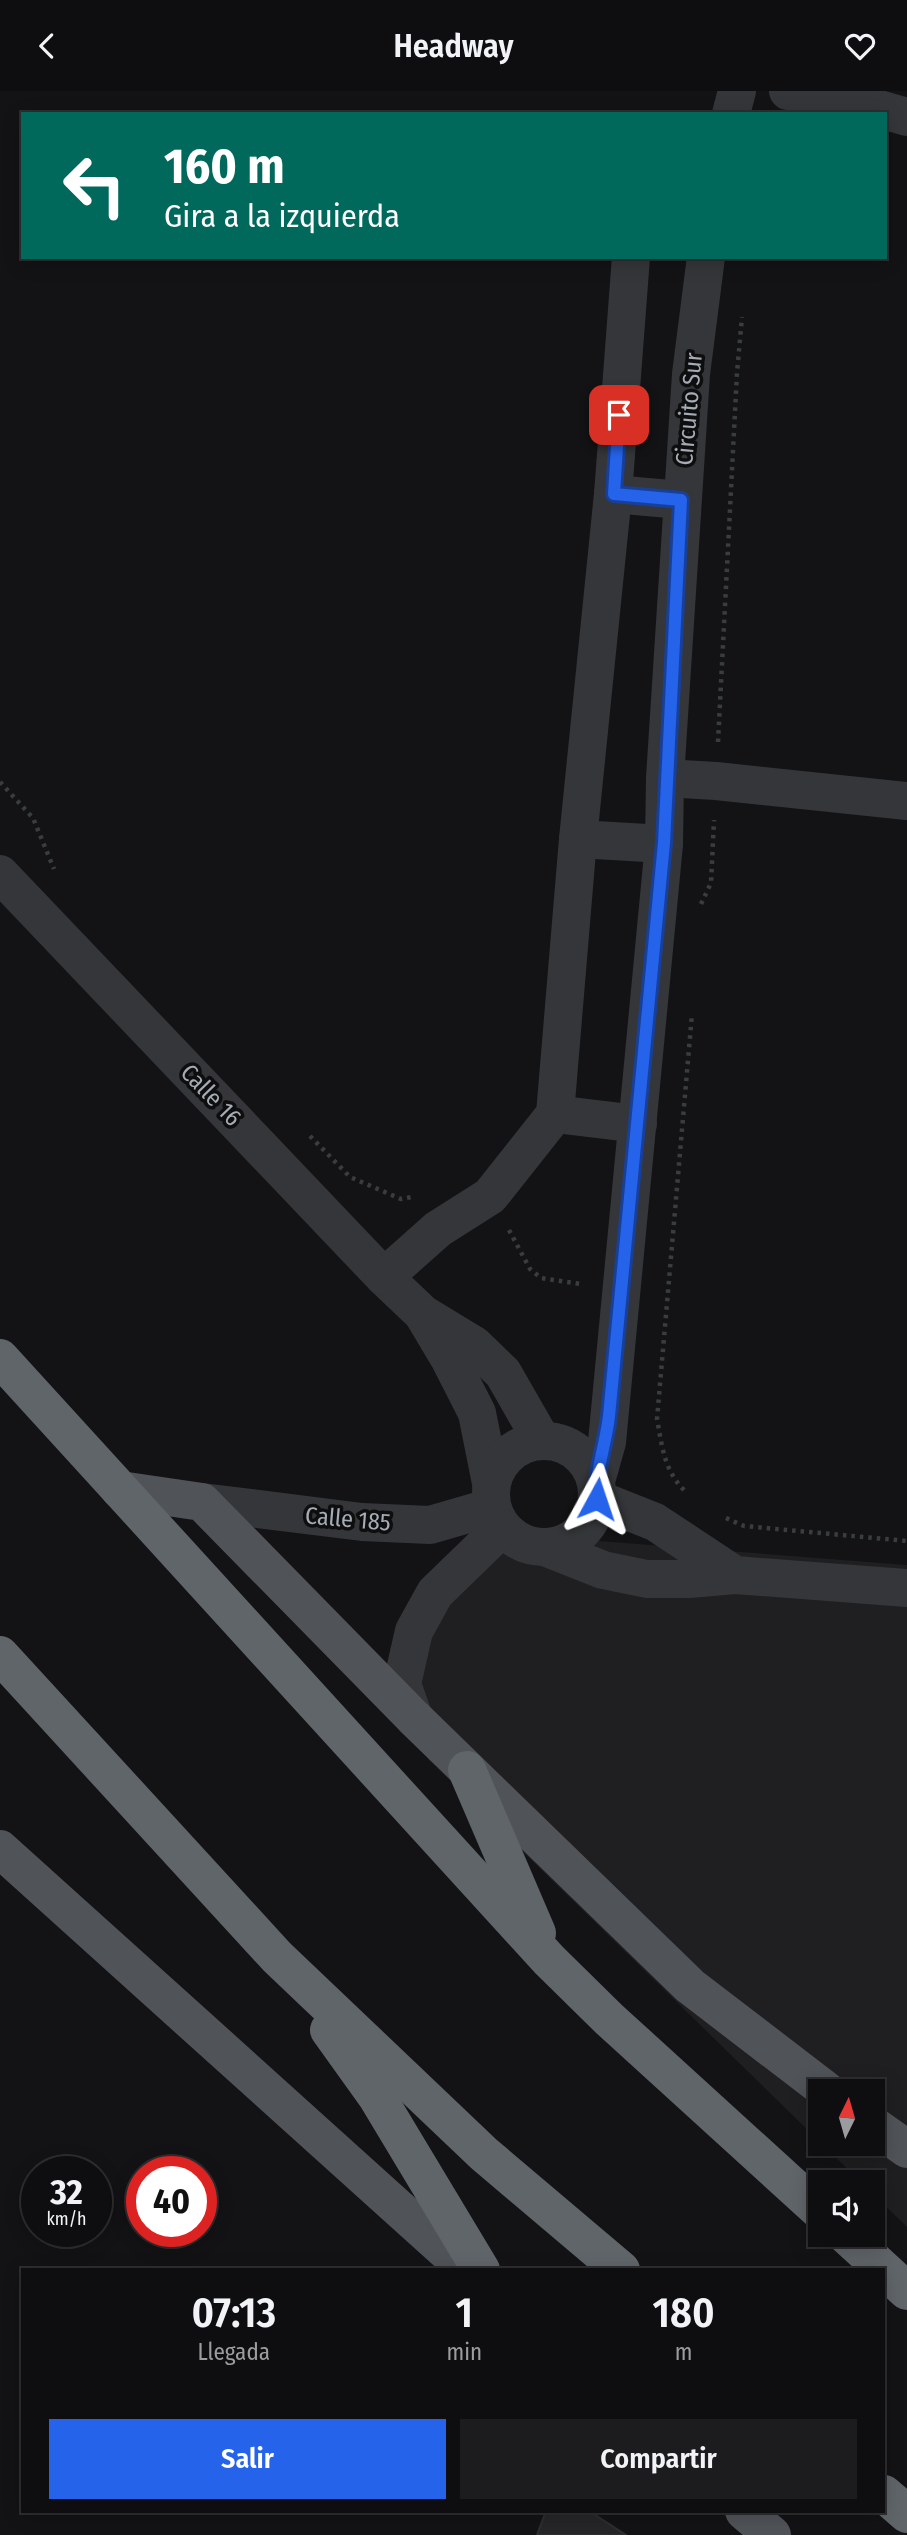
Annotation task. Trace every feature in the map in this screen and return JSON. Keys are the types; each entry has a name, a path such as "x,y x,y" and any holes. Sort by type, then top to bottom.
{"highway":[{"path":"0,1358 549,1960 619,2028 808,2200"},
{"path":"0,1655 277,1957 484,2154 619,2268"},
{"path":"467,1770 549,1960"},
{"path":"277,1957 377,2097 480,2268"},
{"path":"859,2247 882,2268"},
{"path":"885,2271 907,2291"},
{"path":"885,2495 907,2514"}],"main road":[{"path":"120,1490 202,1502 414,1718 690,1986 811,2079"},
{"path":"0,1849 465,2268"},
{"path":"886,2135 907,2150"},
{"path":"746,2513 772,2535"}],"street":[{"path":"732,112 737,91"},
{"path":"788,91 855,102 907,117"},
{"path":"384,1277 438,1229 490,1196 555,1114 578,839 614,494 631,259"},
{"name":"Circuito Sur","path":"596,1490 607,1441 664,843 665,778 681,500 691,374 706,259"},
{"path":"614,494 681,500"},
{"path":"665,778 907,801"},
{"path":"578,839 664,843"},
{"name":"Calle 16","path":"0,874 384,1277 423,1314 474,1345 503,1373 542,1441"},
{"path":"555,1114 638,1124"},
{"name":"Calle 16","path":"423,1314 477,1413 495,1506"},
{"path":"414,1718 402,1684 414,1631 435,1593 495,1506 501,1462 519,1446 542,1441 566,1445 585,1459 596,1490 589,1523 570,1541 545,1547"},
{"path":"596,1490 655,1522 735,1575"},
{"name":"Calle 185","path":"202,1502 362,1522 430,1525 495,1506"},
{"path":"495,1506 522,1542 545,1547 603,1570 647,1579 735,1575 907,1588"}],"path":[{"path":"700,918 701,904 711,883 737,373 743,309"},
{"path":"0,782 33,818 57,876"},
{"path":"689,1495 672,1478 657,1419 692,1013"},
{"path":"303,1129 350,1177 401,1199 423,1195"},
{"path":"490,1196 530,1269 541,1278 668,1294"},
{"path":"724,1517 744,1526 907,1541"}],"shaded area":[{"path":"471,1531 907,1565 907,2227 885,2206 885,2170 849,2170 834,2156 886,2156 886,2079 808,2079 808,2130 428,1759 390,1648"}],"building":[{"path":"545,2513 592,2513 626,2535 537,2535"}],"route":[{"path":"597,1499 596,1481 607,1441 664,843 665,778 681,500 614,494 619,415"}]}
